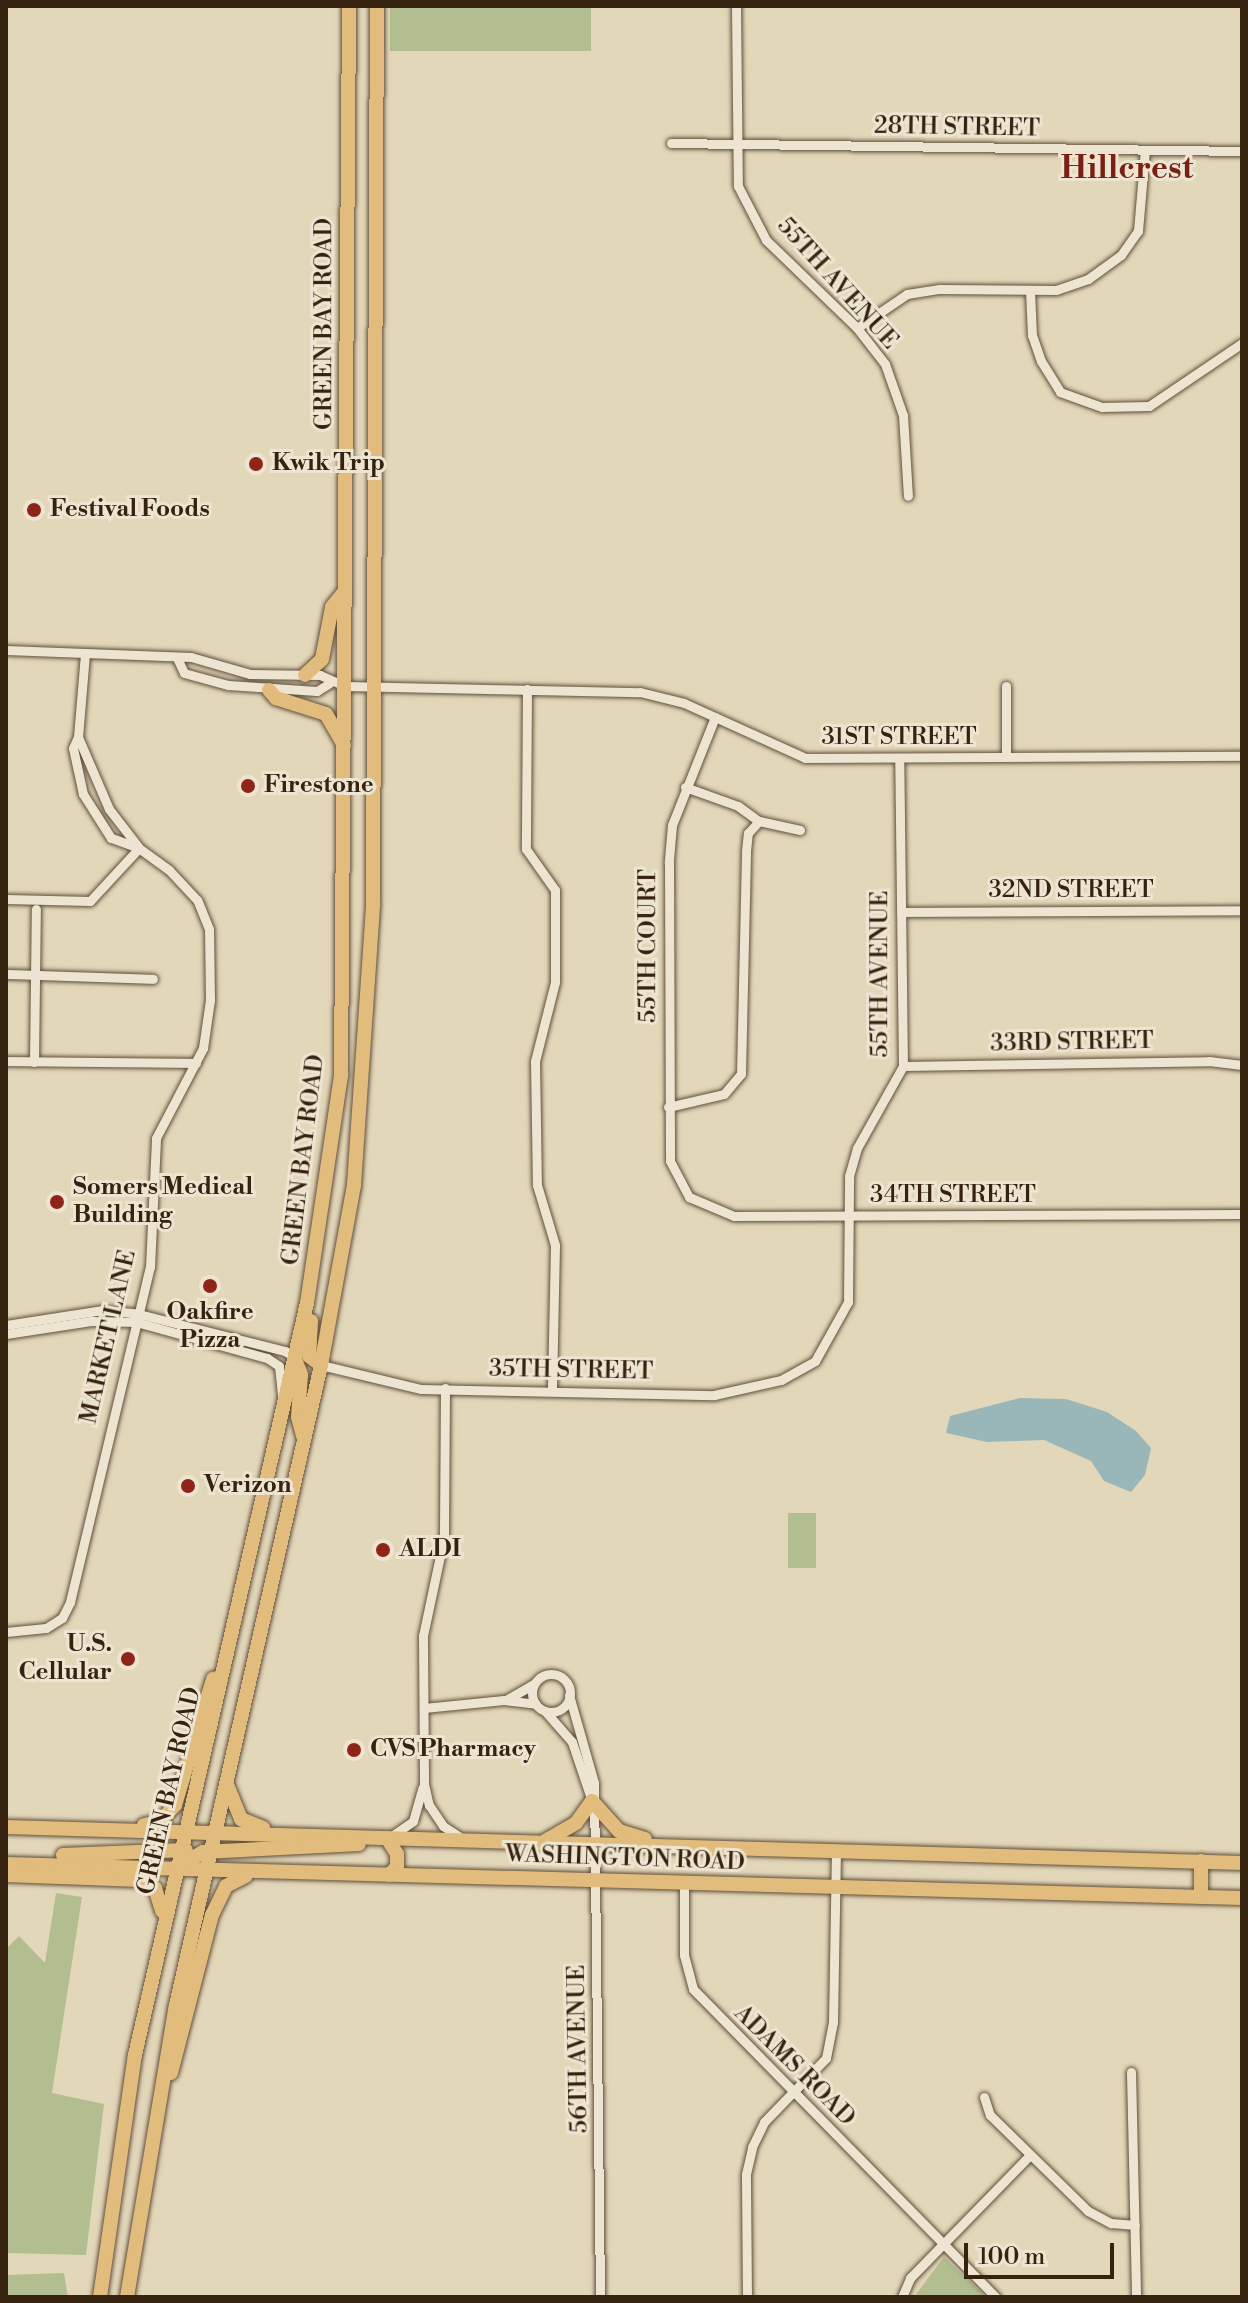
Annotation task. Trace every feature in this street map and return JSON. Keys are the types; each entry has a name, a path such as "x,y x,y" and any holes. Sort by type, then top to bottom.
{"main road":[{"name":"GREEN BAY ROAD","path":"100,2297 135,2055 173,1870 307,1303 327,1195 341,1075 344,746 337,685 345,591 349,6"},
{"name":"GREEN BAY ROAD","path":"127,2297 160,2100 227,1781 321,1365 354,1185 366,1059 373,686 377,6"},
{"path":"305,675 326,652 332,607 345,591"},
{"path":"269,690 276,698 326,714 344,746"},
{"path":"307,1303 309,1356 321,1365"},
{"path":"295,1358 301,1375 298,1417 304,1438"},
{"path":"122,1828 160,1822 175,1805 202,1704 222,1666"},
{"path":"227,1781 235,1812 247,1823 347,1837"},
{"path":"543,1842 573,1826 592,1801 614,1826 632,1837 700,1847"},
{"name":"WASHINGTON ROAD","path":"6,1827 1242,1863"},
{"path":"6,1862 178,1852 207,1842 216,1832"},
{"path":"173,1870 195,1854 212,1851 324,1849 387,1838 397,1854 397,1867 389,1875"},
{"path":"1201,1861 1201,1897"},
{"name":"WASHINGTON ROAD","path":"6,1862 264,1873 596,1879 1242,1898"},
{"path":"160,2100 179,2054 212,1915 232,1881 264,1873"},
{"path":"6,1875 140,1880 159,1895 163,1920"}],"street":[{"name":"55TH AVENUE","path":"736,6 738,186 766,240 857,328 885,364 903,415 908,496"},
{"name":"28TH STREET","path":"671,143 1242,151"},
{"path":"857,328 907,294 940,289 1056,290 1088,279 1121,255 1138,231 1145,150"},
{"path":"1030,290 1032,335 1060,392 1102,407 1149,406 1242,343"},
{"name":"31ST STREET","path":"6,650 178,660 191,657 250,674 320,675 337,685"},
{"name":"MARKET LANE","path":"85,654 78,737 73,748 89,804 111,838 139,848"},
{"name":"31ST STREET","path":"178,660 184,673 269,690 317,691 337,685 640,692 715,717 805,758 1242,756"},
{"path":"1006,686 1006,757"},
{"path":"527,689 526,849 555,890 555,982 535,1061 537,1185 555,1245 552,1390"},
{"name":"55TH COURT","path":"677,1182 670,1161 668,1107 669,863 672,825 715,717"},
{"name":"MARKET LANE","path":"6,1632 46,1628 62,1618 70,1602 150,1267 156,1138 196,1063 208,1030 209,929 197,900 169,870 139,848 109,809 78,737"},
{"name":"55TH AVENUE","path":"815,1361 848,1302 849,1176 857,1148 903,1066 899,758"},
{"path":"685,787 738,806 759,821 800,830"},
{"path":"668,1107 724,1094 741,1074 746,851 748,833 759,821"},
{"path":"6,899 90,901 139,848"},
{"path":"34,1062 36,909"},
{"name":"32ND STREET","path":"901,912 1242,910"},
{"path":"6,974 153,979"},
{"name":"33RD STREET","path":"903,1066 1209,1061 1242,1065"},
{"path":"8,1063 196,1063"},
{"name":"34TH STREET","path":"677,1182 689,1197 711,1211 734,1216 1242,1214"},
{"path":"6,1325 82,1312 137,1318 285,1351 295,1358"},
{"path":"6,1334 91,1321 137,1318 267,1358 279,1366 283,1405"},
{"name":"35TH STREET","path":"321,1365 421,1389 745,1392 781,1380 815,1361"},
{"path":"445,1388 444,1537 424,1620 424,1784 429,1805 443,1826 465,1841"},
{"path":"424,1708 504,1700 560,1708 569,1695 564,1679 553,1674 504,1700"},
{"path":"534,1684 540,1707"},
{"name":"56TH AVENUE","path":"569,1695 590,1763 596,1844 600,2297"},
{"name":"56TH AVENUE","path":"540,1707 572,1742 592,1801"},
{"path":"387,1838 413,1821 424,1784"},
{"path":"747,2297 746,2174 752,2147 764,2122 795,2095 826,2058 831,2034 836,1851"},
{"name":"ADAMS ROAD","path":"684,1883 684,1955 693,1989 996,2297"},
{"path":"1131,2072 1136,2297"},
{"path":"984,2097 990,2115 1088,2211 1111,2223 1135,2225"},
{"path":"902,2297 910,2278 1030,2155"}],"green space":[{"path":"390,6 591,6 591,51 390,51"},
{"path":"788,1513 816,1513 816,1568 788,1568"},
{"path":"56,1893 82,1897 52,2093 104,2104 86,2255 6,2253 6,1949 19,1936 45,1963"},
{"path":"944,2257 986,2297 914,2297"},
{"path":"64,2273 68,2297 6,2297 6,2275"}],"water":[{"path":"1020,1398 1066,1399 1107,1412 1136,1431 1151,1448 1145,1475 1131,1492 1104,1481 1091,1461 1044,1440 987,1442 946,1433 950,1416"}],"place":[{"name":"Kwik Trip","path":"256,464"},
{"name":"Festival Foods","path":"34,510"},
{"name":"Firestone","path":"248,786"},
{"name":"Somers Medical Building","path":"57,1202"},
{"name":"Oakfire Pizza","path":"210,1286"},
{"name":"Verizon","path":"188,1486"},
{"name":"ALDI","path":"383,1550"},
{"name":"U.S. Cellular","path":"128,1659"},
{"name":"CVS Pharmacy","path":"354,1750"}],"district":[{"name":"Hillcrest","path":"1127,168"}]}
